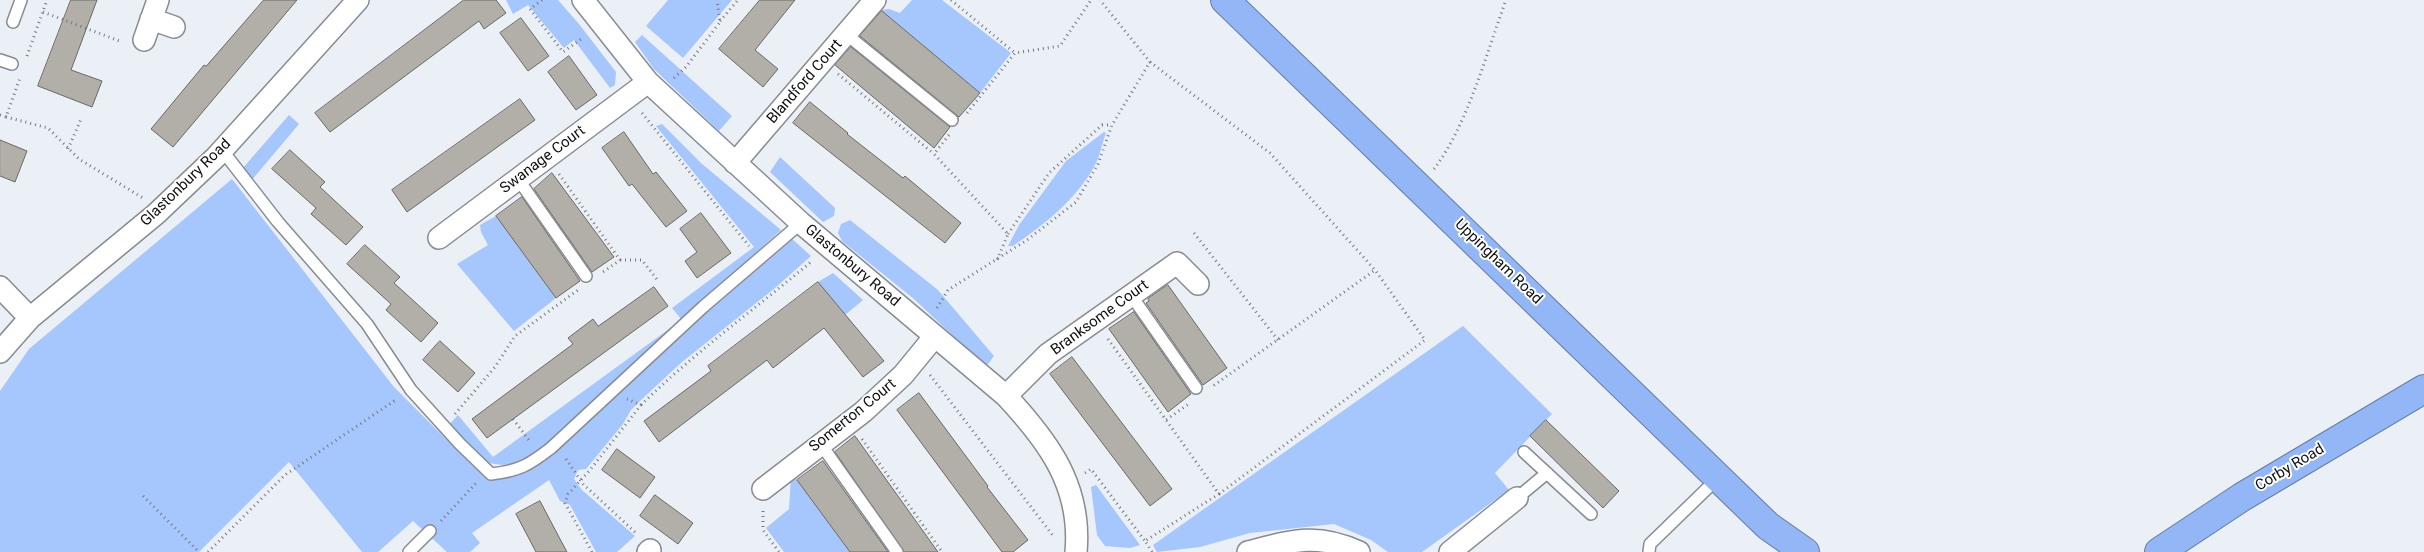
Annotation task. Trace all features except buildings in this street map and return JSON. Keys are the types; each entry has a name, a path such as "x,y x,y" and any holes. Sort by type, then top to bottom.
{"highway":[{"name":"Uppingham Road","path":"1225,0 1768,526 1805,552"},
{"name":"Corby Road","path":"2159,552 2242,497 2424,389"},
{"name":"Uppingham Road","path":"1768,526 1785,552"}],"street":[{"name":"Glastonbury Road","path":"0,352 30,318 160,210 222,150 358,0"},
{"name":"Glastonbury Road","path":"583,0 653,87 801,223 1006,396 1029,421 1054,454 1067,484 1075,521 1076,551"},
{"name":"Blandford Court","path":"735,163 875,0"},
{"path":"144,40 155,9 174,27"},
{"name":"Swanage Court","path":"439,238 628,96 653,87"},
{"name":"Branksome Court","path":"1006,396 1048,354 1177,263 1198,284"},
{"path":"0,287 30,318"},
{"name":"Somerton Court","path":"763,489 820,443 850,422 904,375 917,358 929,332"},
{"path":"1450,552 1517,498"},
{"path":"1248,552 1284,543 1312,539 1336,542 1358,552"}],"lane":[{"path":"13,22 21,0"},
{"path":"846,34 953,125"},
{"path":"0,60 12,64"},
{"path":"222,150 278,222 367,324 411,390 444,427 491,474 512,472 530,464 556,444 703,306 801,223"},
{"path":"518,179 591,276"},
{"path":"1131,295 1200,392"},
{"path":"820,443 897,552"},
{"path":"1524,452 1591,514"},
{"path":"1517,498 1547,474"},
{"path":"1649,552 1650,544 1719,477"},
{"path":"409,552 430,531"}],"path":[{"path":"542,0 530,9 563,52 603,23"},
{"path":"717,0 720,22"},
{"path":"653,87 686,67 738,0"},
{"path":"951,0 1015,54"},
{"path":"965,115 1015,54 1060,46 1091,0"},
{"path":"1100,0 1150,62 1270,152 1375,270 1425,340 1219,494 1144,541"},
{"path":"1420,187 1446,154 1460,124 1506,0"},
{"path":"43,12 131,46 144,40"},
{"path":"822,61 934,154 1008,234"},
{"path":"929,332 948,290 997,260 1076,202 1098,164 1112,124 1150,62"},
{"path":"628,96 759,258"},
{"path":"6,117 48,128 79,159 138,194 160,210"},
{"path":"68,149 82,117"},
{"path":"997,260 1008,234 1049,173 1102,124 1112,124"},
{"path":"934,154 953,125"},
{"path":"547,157 620,260"},
{"path":"1194,233 1278,340"},
{"path":"592,552 565,502 568,494 640,405 672,374 763,303 829,246"},
{"path":"591,276 620,260 642,260 659,282"},
{"path":"1166,420 1200,392 1278,340 1375,270"},
{"path":"444,427 496,366 515,336 582,288"},
{"path":"1094,321 1219,494"},
{"path":"917,358 1053,537 1076,551"},
{"path":"208,552 285,475 411,390"},
{"path":"612,392 640,405"},
{"path":"514,419 541,456"},
{"path":"850,422 942,552"},
{"path":"556,444 580,480 647,547"},
{"path":"1067,484 1090,469 1152,552"},
{"path":"430,531 477,482 491,474"},
{"path":"763,489 763,530 780,552"},
{"path":"143,496 199,552"}],"shaded area":[{"path":"506,0 558,0 616,72 615,85 610,88 574,40 564,48 528,5 513,14"},
{"path":"668,0 732,0 683,58 646,26"},
{"path":"912,0 942,0 1011,53 980,93 881,10 889,9 900,13"},
{"path":"642,35 732,116 719,131 654,69 635,42"},
{"path":"289,115 299,124 251,181 242,169"},
{"path":"662,124 701,163 781,230 682,320 672,308 754,247 656,126"},
{"path":"1104,132 1106,133 1097,161 1079,189 1037,229 1013,246 1008,246 1019,225 1066,161"},
{"path":"780,157 835,208 834,216 823,222 770,172"},
{"path":"232,179 394,387 474,467 498,479 522,472 790,237 811,256 775,288 682,362 631,410 623,424 586,469 578,470 574,479 582,490 635,536 617,552 596,552 570,505 560,501 549,480 472,533 480,543 470,552 447,552 413,521 378,552 362,552 289,462 199,552 0,552 0,391 29,349"},
{"path":"496,216 556,298 514,331 457,264 488,245 481,232 480,225"},
{"path":"850,220 938,290 994,356 986,367 914,299 842,241 838,233 841,224"},
{"path":"833,273 863,300 845,315 818,282"},
{"path":"680,321 611,388 536,453 516,463 502,465 482,462 447,427 458,415 493,457"},
{"path":"1463,326 1552,414 1495,473 1509,490 1422,552 1388,552 1371,540 1334,524 1250,533 1200,547 1157,552 1153,545"},
{"path":"791,477 797,480 850,552 784,552 766,528 789,509"},
{"path":"1096,485 1140,545 1130,548 1105,546 1097,535 1091,487"}]}
